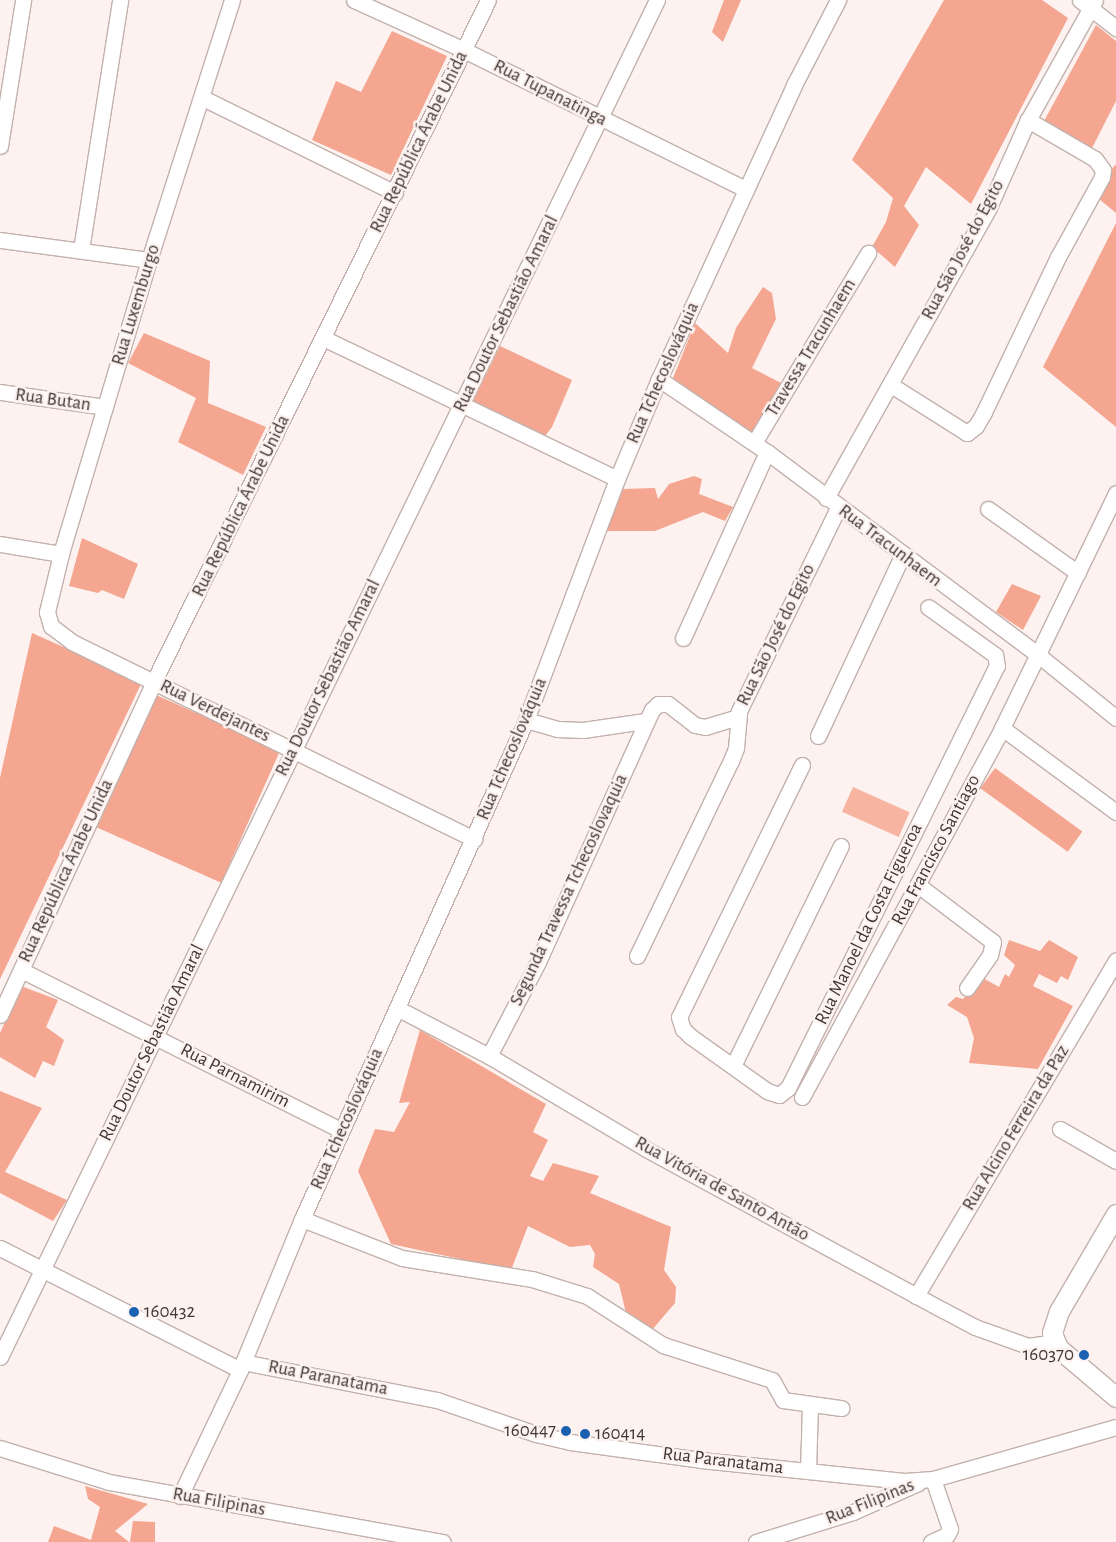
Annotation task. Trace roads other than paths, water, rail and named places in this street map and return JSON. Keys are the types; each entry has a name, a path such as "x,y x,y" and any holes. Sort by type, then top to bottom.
{"main road":[{"path":"1116,1214 1059,1312 1052,1333 1055,1342 1116,1397"}],"street":[{"path":"0,146 22,0"},
{"path":"82,250 120,0"},
{"name":"Rua Luxemburgo","path":"47,612 61,554 148,260 203,98 232,0"},
{"name":"Rua Tupanatinga","path":"354,0 464,50 600,119 746,189"},
{"name":"Rua República Árabe Unida","path":"0,1015 154,681 488,0"},
{"name":"Rua Doutor Sebastião Amaral","path":"0,1357 156,1037 293,749 463,406 657,0"},
{"name":"Rua Tchecoslováquia","path":"180,1496 242,1366 302,1219 341,1130 474,839 526,720 617,479 659,379 746,189 838,0"},
{"path":"1088,2 1116,28"},
{"name":"Rua São José do Egito","path":"637,956 731,761 738,735 737,717 832,503 891,385 989,207 1028,120 1088,2"},
{"path":"203,98 395,193"},
{"path":"891,385 967,432 972,431 984,412 1058,257 1102,177 1103,170 1095,159 1028,120"},
{"path":"0,240 148,260"},
{"name":"Travessa Tracunhaem","path":"754,443 868,253"},
{"path":"323,338 617,479"},
{"name":"Rua Tracunhaem","path":"659,379 767,452 902,556 1037,654 1116,718"},
{"name":"Rua Butan","path":"0,392 105,407"},
{"path":"682,638 767,452"},
{"name":"Rua Francisco Santiago","path":"802,1096 1002,728 1115,499"},
{"path":"988,509 1078,573"},
{"path":"0,544 61,554"},
{"path":"818,736 902,556"},
{"path":"928,607 969,636 984,615"},
{"name":"Rua Verdejantes","path":"47,612 51,626 58,633 474,839"},
{"name":"Rua Manoel da Costa Figueroa","path":"802,765 680,1011 683,1030 775,1095 783,1094 788,1088 997,666 994,655 969,636"},
{"name":"Segunda Travessa Tchecoslovaquia","path":"489,1056 538,962 645,721 652,710 662,703 705,727 737,717"},
{"path":"526,720 558,729 583,730 645,721"},
{"path":"1002,728 1116,812"},
{"path":"733,1066 841,846"},
{"path":"918,885 993,942 990,955 967,988"},
{"name":"Rua Alcino Ferreira da Paz","path":"916,1296 1116,960"},
{"name":"Rua Parnamirim","path":"21,970 341,1130"},
{"name":"Rua Vitória de Santo Antão","path":"397,1008 489,1056 646,1149 975,1327 1013,1341 1038,1346 1055,1342"},
{"path":"1060,1129 1116,1160"},
{"path":"302,1219 402,1258 532,1280 587,1296 663,1345 772,1380 783,1400 841,1408"},
{"name":"Rua Paranatama","path":"0,1248 242,1366 437,1400 536,1434 570,1442 904,1481 930,1479 1116,1426"},
{"path":"808,1470 810,1405"},
{"name":"Rua Filipinas","path":"0,1448 109,1482 443,1542"},
{"path":"930,1479 950,1529 947,1535 931,1542"},
{"name":"Rua Filipinas","path":"756,1542 854,1512 930,1479"}],"place":[{"name":"160432","path":"134,1312"},
{"name":"160370","path":"1084,1355"},
{"name":"160447","path":"566,1431"},
{"name":"160414","path":"585,1434"}]}
